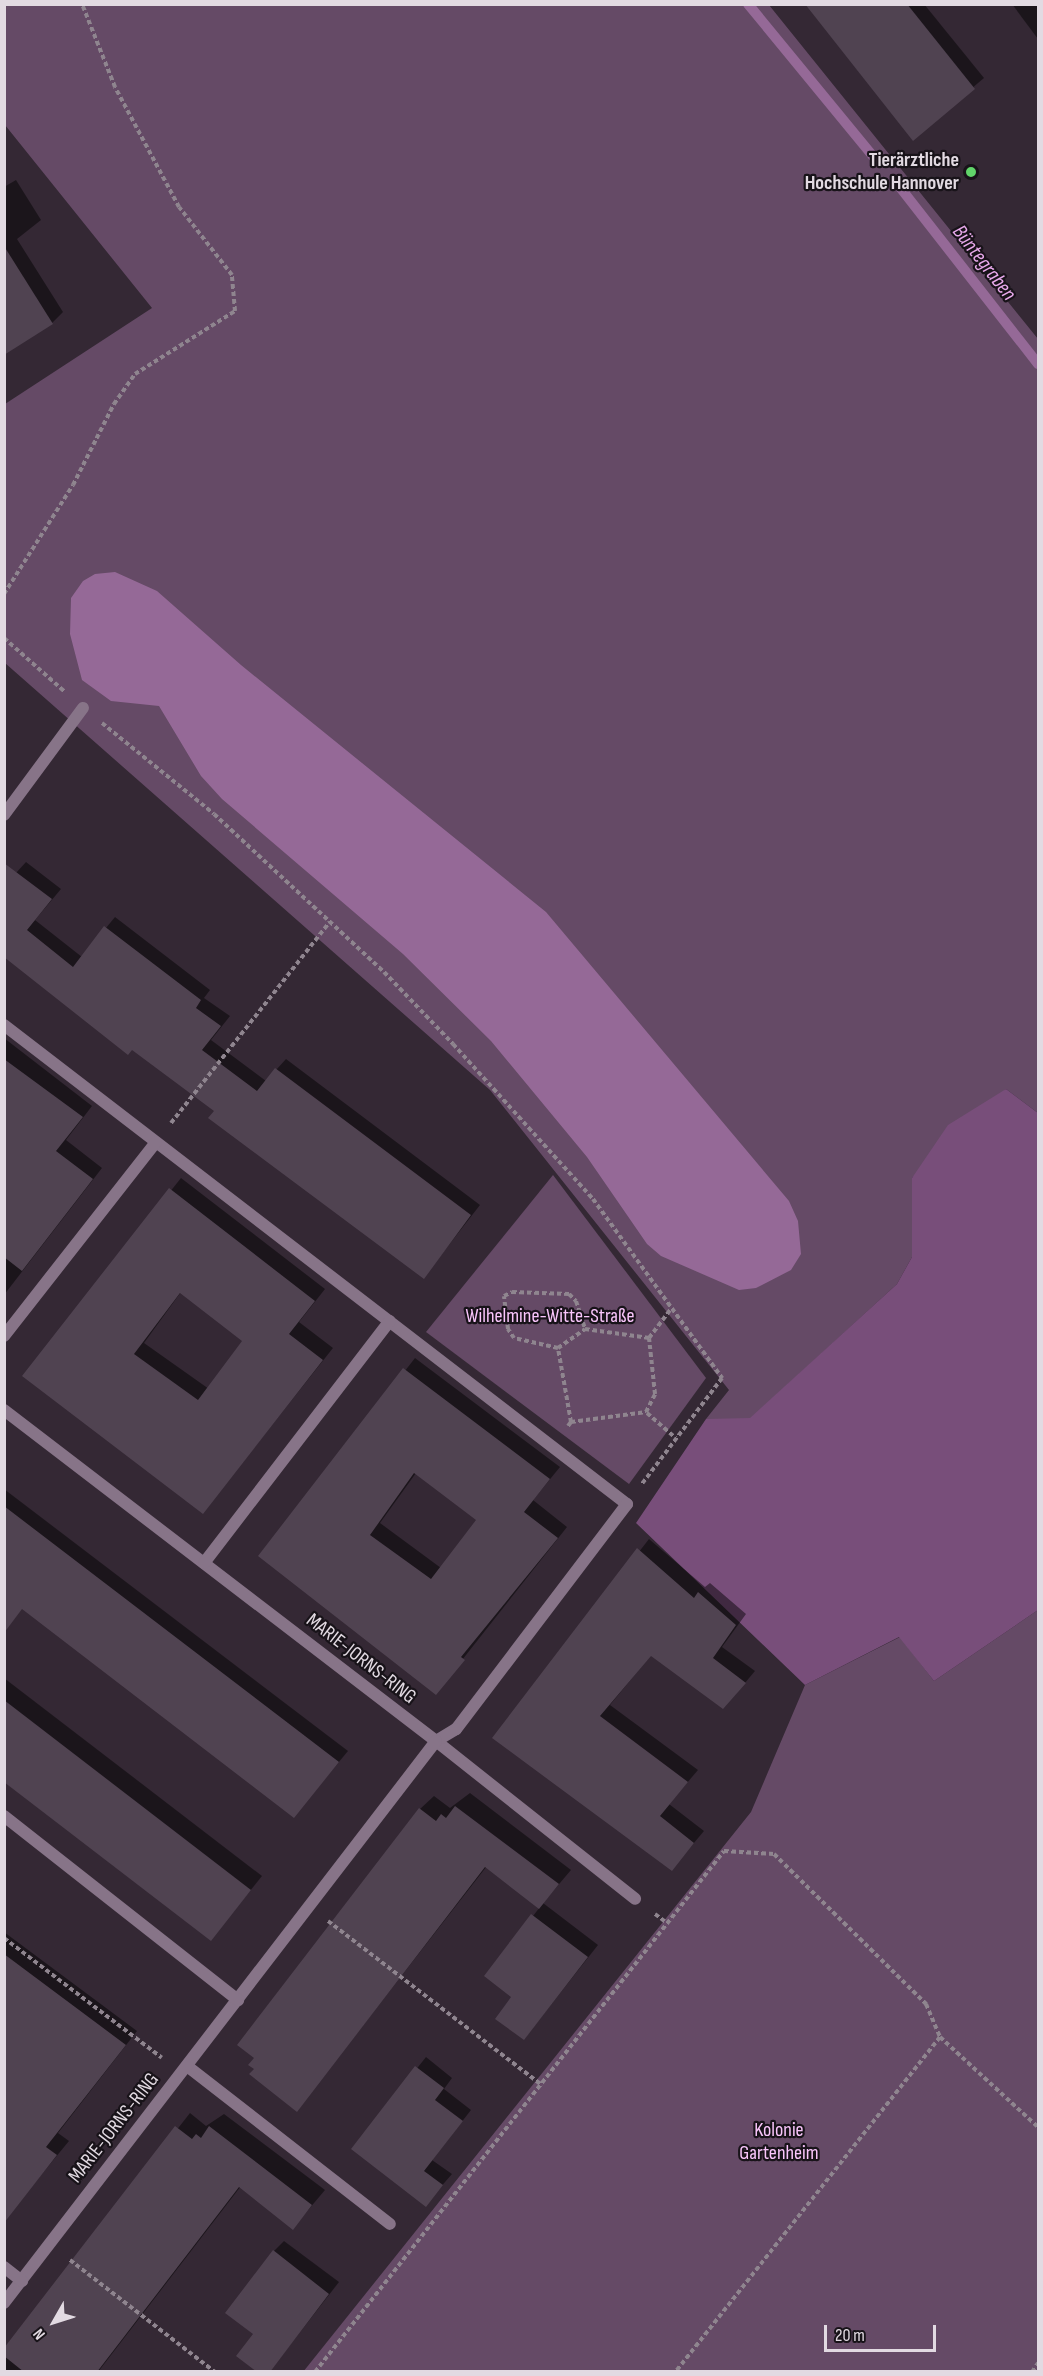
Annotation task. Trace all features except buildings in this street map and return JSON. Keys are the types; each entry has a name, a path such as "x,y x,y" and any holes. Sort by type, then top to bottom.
{"street":[{"path":"4,815 83,708"},
{"path":"4,1025 627,1504 456,1729 436,1741 635,1899"},
{"path":"4,1336 156,1142"},
{"path":"204,1563 390,1321"},
{"name":"MARIE-JORNS-RING","path":"4,1410 436,1741 4,2303"},
{"path":"5,1819 238,2000"},
{"path":"184,2069 390,2224"},
{"path":"4,2267 22,2281"}],"path":[{"path":"4,594 73,485 114,404 135,374 235,311 232,274 179,207 115,87 82,4"},
{"path":"4,638 83,708 214,814 330,922 453,1044 593,1199 722,1378 627,1504"},
{"path":"156,1142 330,922"},
{"path":"585,1329 576,1301 569,1294 512,1292 504,1296 508,1329 514,1338 558,1348 585,1329 649,1338"},
{"path":"646,1413 655,1394 649,1338 671,1309"},
{"path":"558,1348 571,1422"},
{"path":"552,1446 571,1422 646,1413 676,1438"},
{"path":"315,2372 724,1851 774,1854 926,2004 940,2037 1038,2127"},
{"path":"309,1906 542,2085"},
{"path":"4,1938 184,2069"},
{"path":"675,2372 940,2037"},
{"path":"50,2245 215,2372"},
{"path":"1032,2372 1038,2363"}],"green space":[{"path":"5,5 769,5 1038,339 1038,1113 1006,1089 912,1178 912,1257 897,1284 750,1419 706,1419 729,1390 490,1090 5,663 5,404 152,308 5,125"},
{"name":"Wilhelmine-Witte-Straße","path":"553,1175 706,1378 629,1484 426,1332"},
{"name":"Kolonie Gartenheim","path":"1038,1610 1038,2371 303,2372 751,1812 805,1685 900,1637 934,1681"}],"shaded area":[{"path":"115,572 157,591 241,665 546,912 789,1201 798,1221 801,1254 791,1270 756,1288 739,1290 661,1256 647,1244 587,1157 491,1041 403,954 222,799 201,776 159,706 111,701 82,680 70,634 71,598 83,581 95,574"},
{"path":"1006,1089 1038,1113 1038,1610 934,1681 899,1637 805,1685 636,1523 706,1419 750,1418 897,1284 912,1257 912,1178 948,1125"}],"waterway":[{"name":"Büntegraben","path":"748,4 876,160"},
{"name":"Büntegraben","path":"899,186 1038,364"}],"place":[{"name":"Tierärztliche Hochschule Hannover","path":"971,172"}]}
